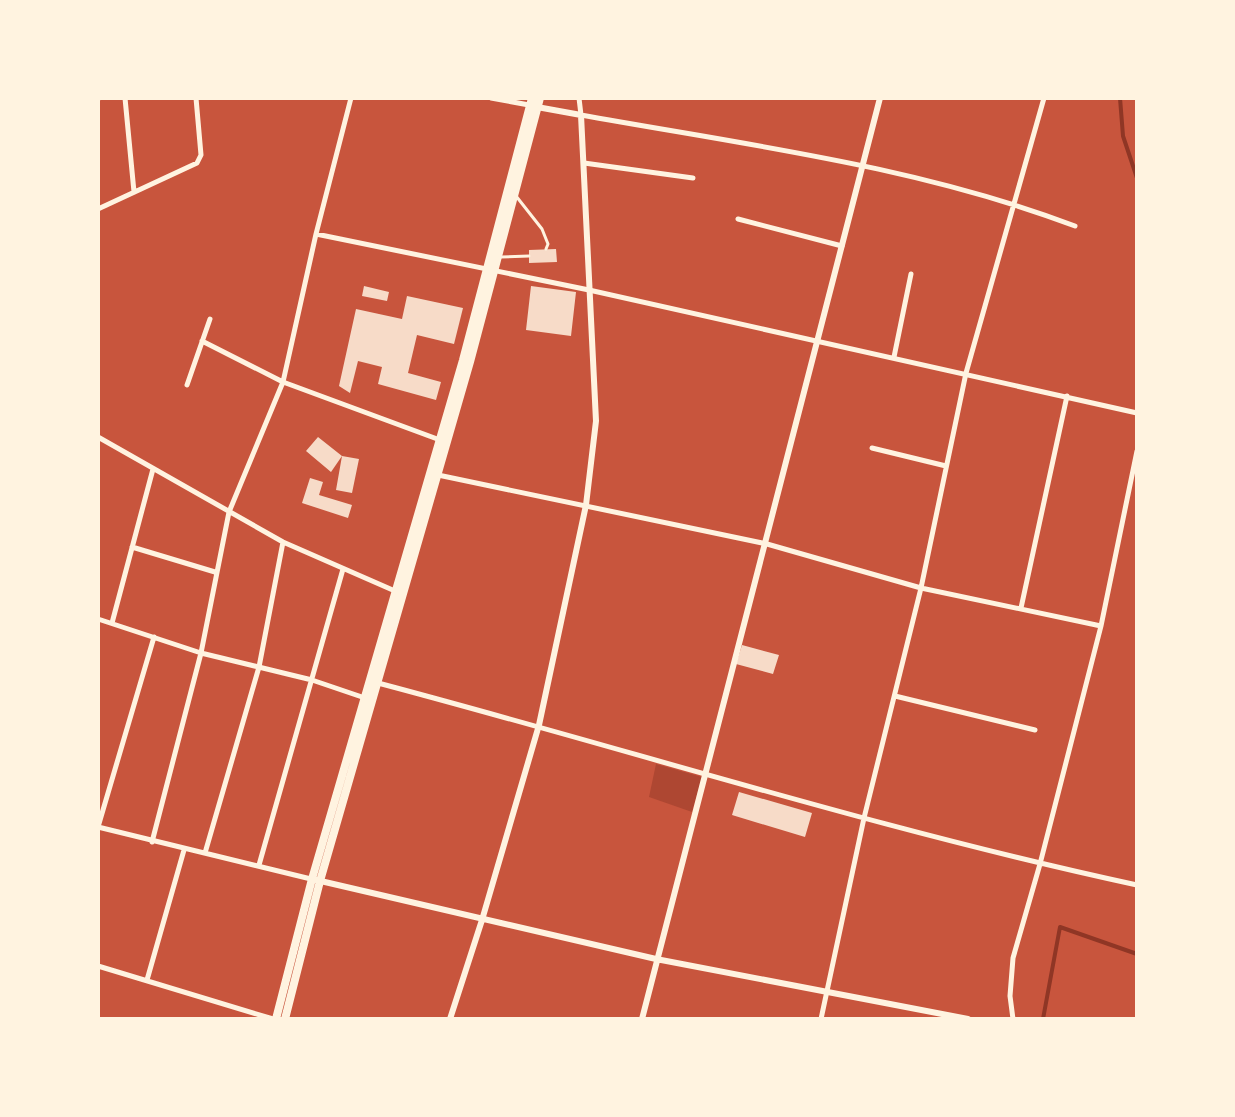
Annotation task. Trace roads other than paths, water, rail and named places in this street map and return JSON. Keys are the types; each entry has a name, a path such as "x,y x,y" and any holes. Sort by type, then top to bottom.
{"main road":[{"path":"285,1019 316,880 395,591 490,269 497,257 535,102"},
{"path":"275,1019 438,475 535,102"}],"street":[{"path":"125,98 134,192"},
{"path":"98,209 197,163 201,155 196,98"},
{"path":"152,842 201,653 229,512 283,382 351,98"},
{"path":"491,98 535,102 581,115 862,165 1013,202 1075,226"},
{"path":"450,1019 539,725 586,505 596,421 579,98"},
{"path":"642,1019 880,98"},
{"path":"821,1019 864,818 921,588 966,373 1044,98"},
{"path":"584,163 693,178"},
{"path":"738,219 842,246"},
{"path":"316,234 589,290 1137,413"},
{"path":"894,357 911,274"},
{"path":"187,385 210,319"},
{"path":"202,341 283,382 440,440"},
{"path":"1021,608 1067,396"},
{"path":"98,437 283,542 395,591"},
{"path":"872,448 946,466"},
{"path":"1013,1019 1010,996 1013,958 1101,626 1137,451"},
{"path":"112,623 153,469"},
{"path":"438,475 767,544 921,588 1101,626"},
{"path":"205,853 259,667 283,542"},
{"path":"132,547 215,572"},
{"path":"259,865 343,569"},
{"path":"98,619 201,653 312,680 366,698"},
{"path":"154,637 98,827 184,850 656,959 968,1019"},
{"path":"378,683 539,725 864,818 1040,864 1137,885"},
{"path":"895,696 1035,730"},
{"path":"147,980 184,850"},
{"path":"98,966 275,1019"}],"lane":[{"path":"514,193 542,229 548,244 546,249"},
{"path":"497,257 529,256"}],"waterway":[{"path":"1120,98 1123,136 1137,178"},
{"path":"1043,1019 1060,927 1137,954"}]}
